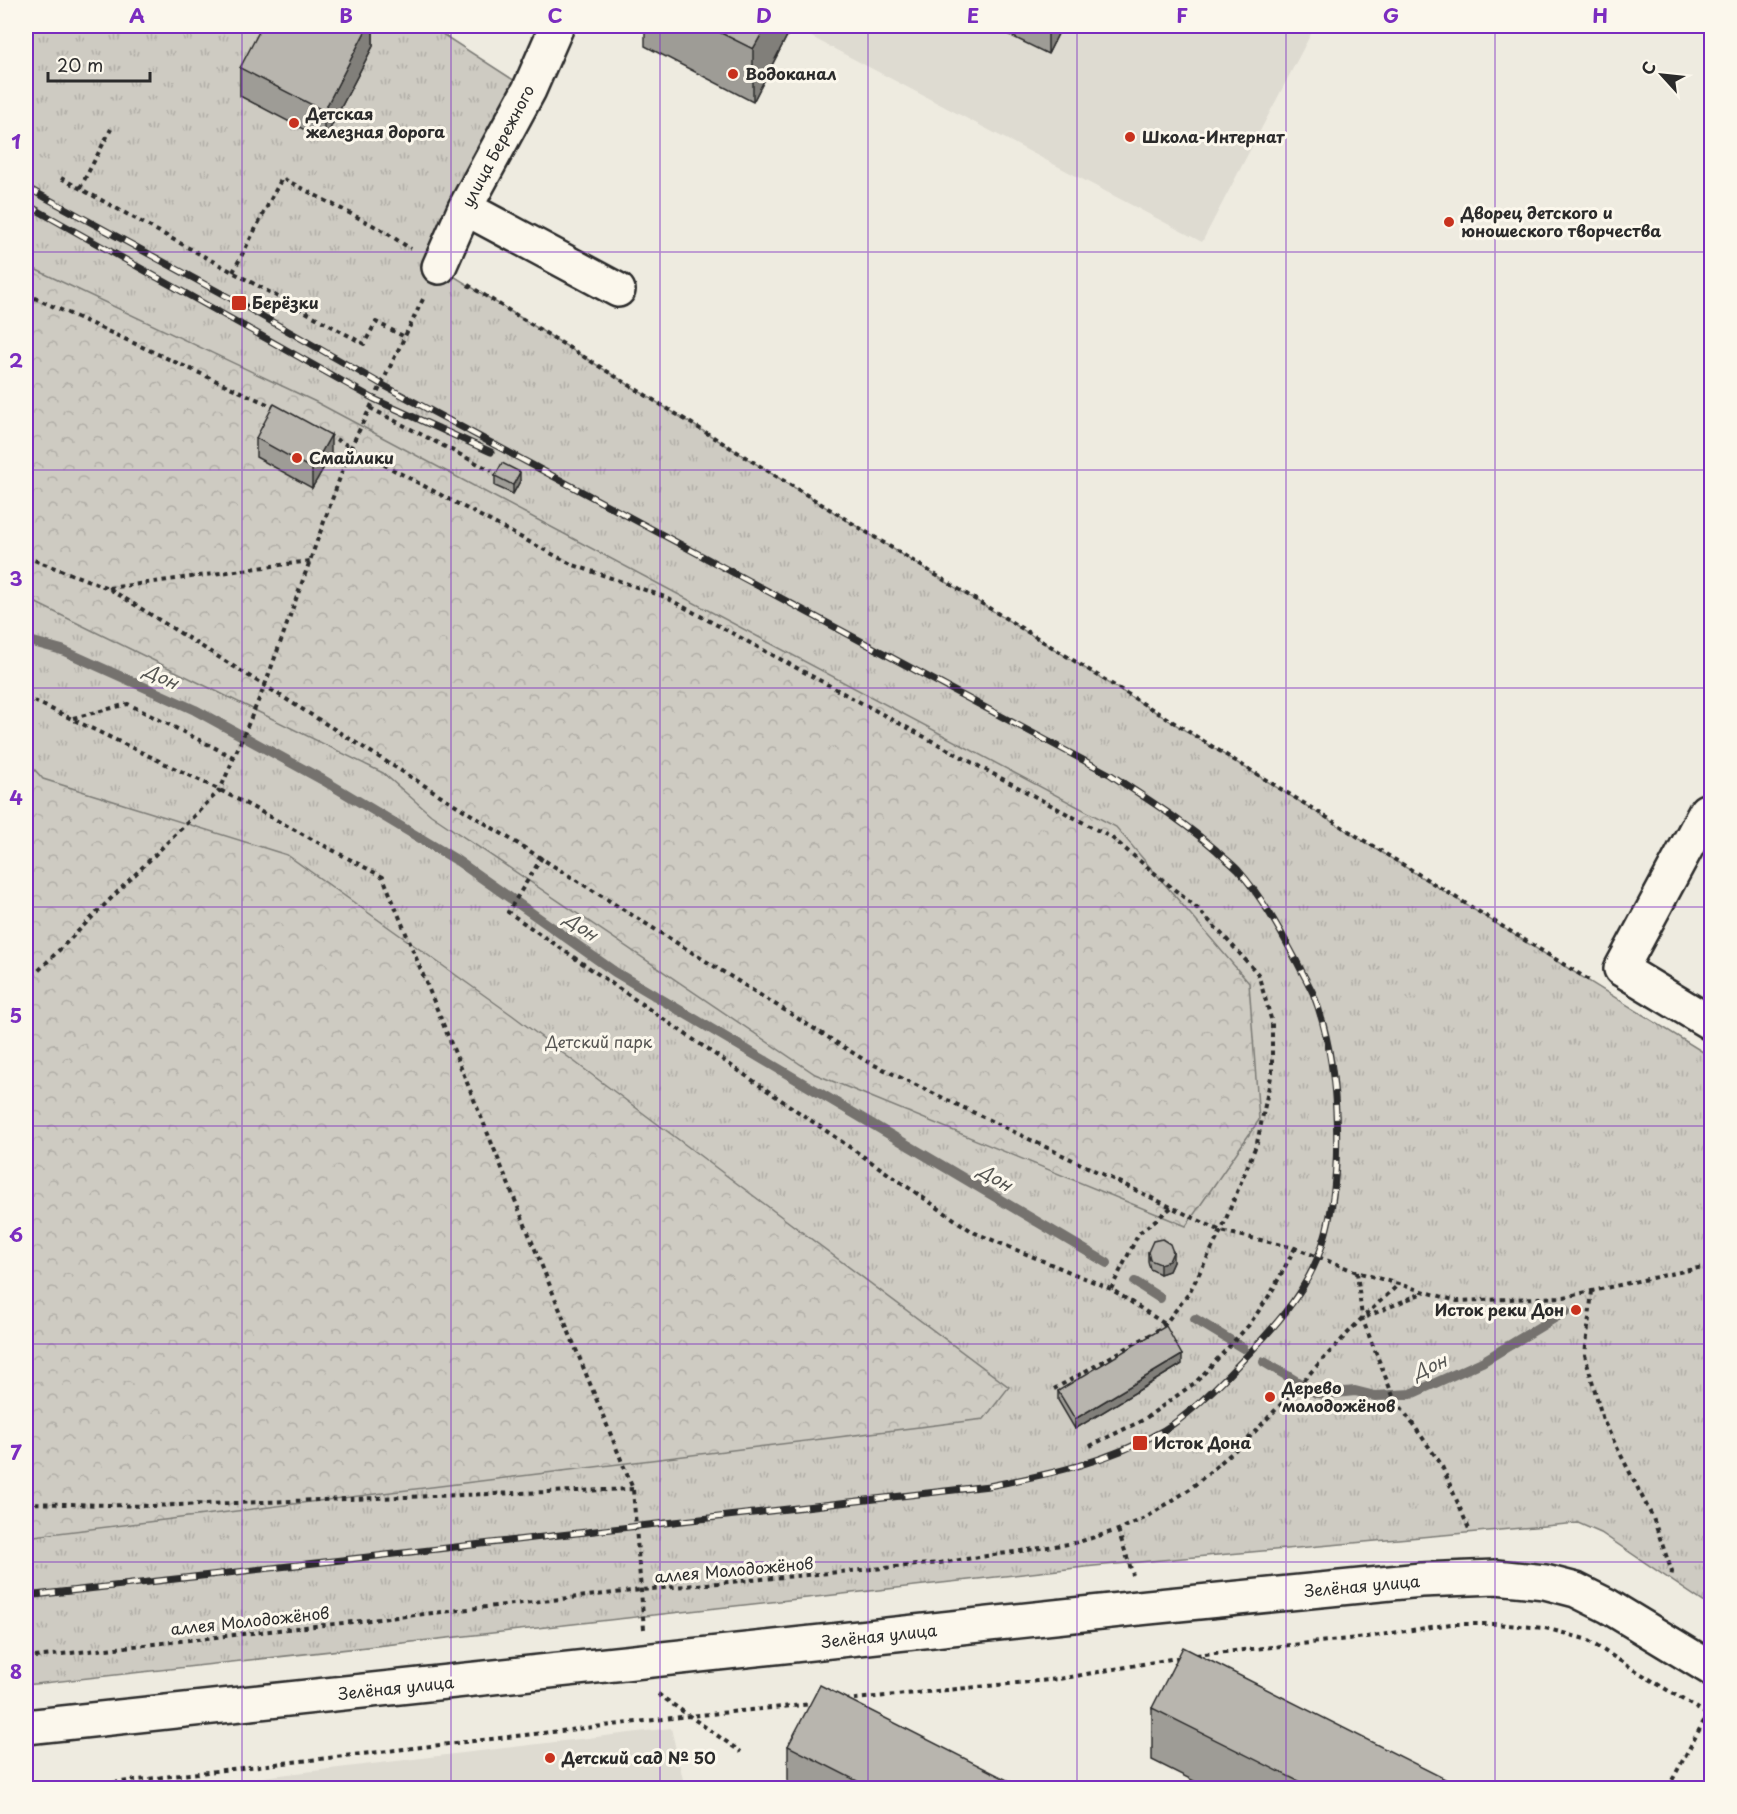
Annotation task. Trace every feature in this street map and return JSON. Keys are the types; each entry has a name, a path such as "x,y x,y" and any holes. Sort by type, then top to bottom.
{"street":[{"name":"улица Бережного","path":"439,267 465,208 529,90 557,26"},
{"path":"465,208 618,290"},
{"path":"1706,811 1621,969 1712,1024"},
{"name":"Зелёная улица","path":"26,1727 1143,1607 1421,1580 1496,1577 1522,1578 1576,1590 1608,1606 1712,1669"}],"path":[{"path":"80,188 111,129"},
{"path":"61,178 364,344 375,322 405,337"},
{"path":"233,272 282,178 382,230 1589,981"},
{"path":"26,983 220,790 265,685 351,447 439,267"},
{"path":"26,294 285,413"},
{"path":"370,408 492,471"},
{"path":"323,432 571,564 665,597 1102,832 1198,909 1258,974 1272,1022 1272,1072 1257,1143 1221,1231 1189,1293 1165,1324 1155,1332 1054,1389"},
{"path":"26,557 108,588 866,1061 1221,1231 1295,1248 1357,1272 1457,1301 1564,1297 1712,1265 1707,1243 1712,1216"},
{"path":"108,588 310,561"},
{"path":"26,697 220,790 383,877 633,1489 648,1687 741,1752"},
{"path":"71,719 128,704 235,758"},
{"path":"542,857 508,912 974,1232 1111,1289 1165,1324"},
{"path":"1111,1289 1139,1233 1172,1207"},
{"path":"1090,1446 1143,1420 1196,1382 1249,1325 1271,1293 1295,1248"},
{"path":"1357,1272 1362,1318 1393,1396 1441,1464 1469,1529"},
{"name":"аллея Молодожёнов","path":"26,1658 641,1590 939,1563 1075,1543 1118,1530 1147,1517 1190,1489 1248,1439 1362,1318 1399,1284"},
{"path":"1362,1318 1426,1292"},
{"path":"1592,1292 1585,1354 1603,1420 1653,1518 1672,1572 1671,1578"},
{"path":"26,1503 149,1506 633,1489"},
{"path":"1118,1530 1143,1607"},
{"path":"837,1701 1059,1679 1169,1658 1367,1637 1451,1624 1495,1624 1545,1628 1585,1639 1706,1714"},
{"path":"69,1788 689,1716 813,1704"},
{"path":"1668,1788 1712,1706"}],"shaded area":[{"name":"Школа-Интернат","path":"782,26 1315,26 1202,242 804,33"},
{"name":"Детский сад № 50","path":"671,1728 685,1788 172,1788"}],"green space":[{"name":"Детский парк","path":"26,26 430,26 529,90 439,267 1711,1057 1711,1607 1601,1533 1578,1523 1094,1566 26,1685"},
{"path":"26,265 316,402 1116,827 1249,983 1259,1120 1186,1226 815,1074 431,815 383,773 26,598"},
{"path":"26,760 43,779 287,855 512,1015 1009,1387 984,1419 26,1537"}],"building":[{"path":"262,26 368,26 324,111 240,68"},
{"path":"707,26 766,26 753,49"},
{"path":"274,404 331,435 312,469 256,438"},
{"path":"502,463 520,472 513,485 495,476"},
{"path":"1162,1239 1170,1244 1173,1252 1169,1261 1160,1264 1150,1260 1148,1252 1153,1241"},
{"path":"1166,1326 1182,1355 1075,1419 1058,1391"},
{"path":"1183,1647 1463,1788 1312,1788 1152,1708"},
{"path":"820,1685 1023,1788 871,1788 788,1746"}],"waterway":[{"name":"Дон","path":"26,640 62,650 195,710 323,780 455,859 615,972 1107,1263"},
{"name":"Дон","path":"1135,1282 1160,1298"},
{"name":"Дон","path":"1264,1362 1316,1393 1355,1391 1375,1396 1411,1394 1482,1362 1566,1311"},
{"name":"Дон","path":"1195,1319 1243,1348"}],"railway":[{"path":"26,187 239,303 381,384 1111,775 1178,820 1216,850 1247,880 1270,914 1297,962 1313,993 1330,1054 1337,1125 1333,1196 1327,1228 1318,1257 1303,1287 1250,1353 1183,1416 1164,1430 1101,1459 989,1486 26,1596"},
{"path":"26,204 374,399 491,452"}],"place":[{"name":"Водоканал","path":"733,74"},
{"name":"Детская железная дорога","path":"294,123"},
{"name":"Школа-Интернат","path":"1130,137"},
{"name":"Дворец детского и юношеского творчества","path":"1449,222"},
{"name":"Берёзки","path":"239,303"},
{"name":"Смайлики","path":"297,458"},
{"name":"Исток реки Дон","path":"1576,1310"},
{"name":"Дерево молодожёнов","path":"1270,1397"},
{"name":"Исток Дона","path":"1140,1443"},
{"name":"Детский сад № 50","path":"550,1758"}]}
